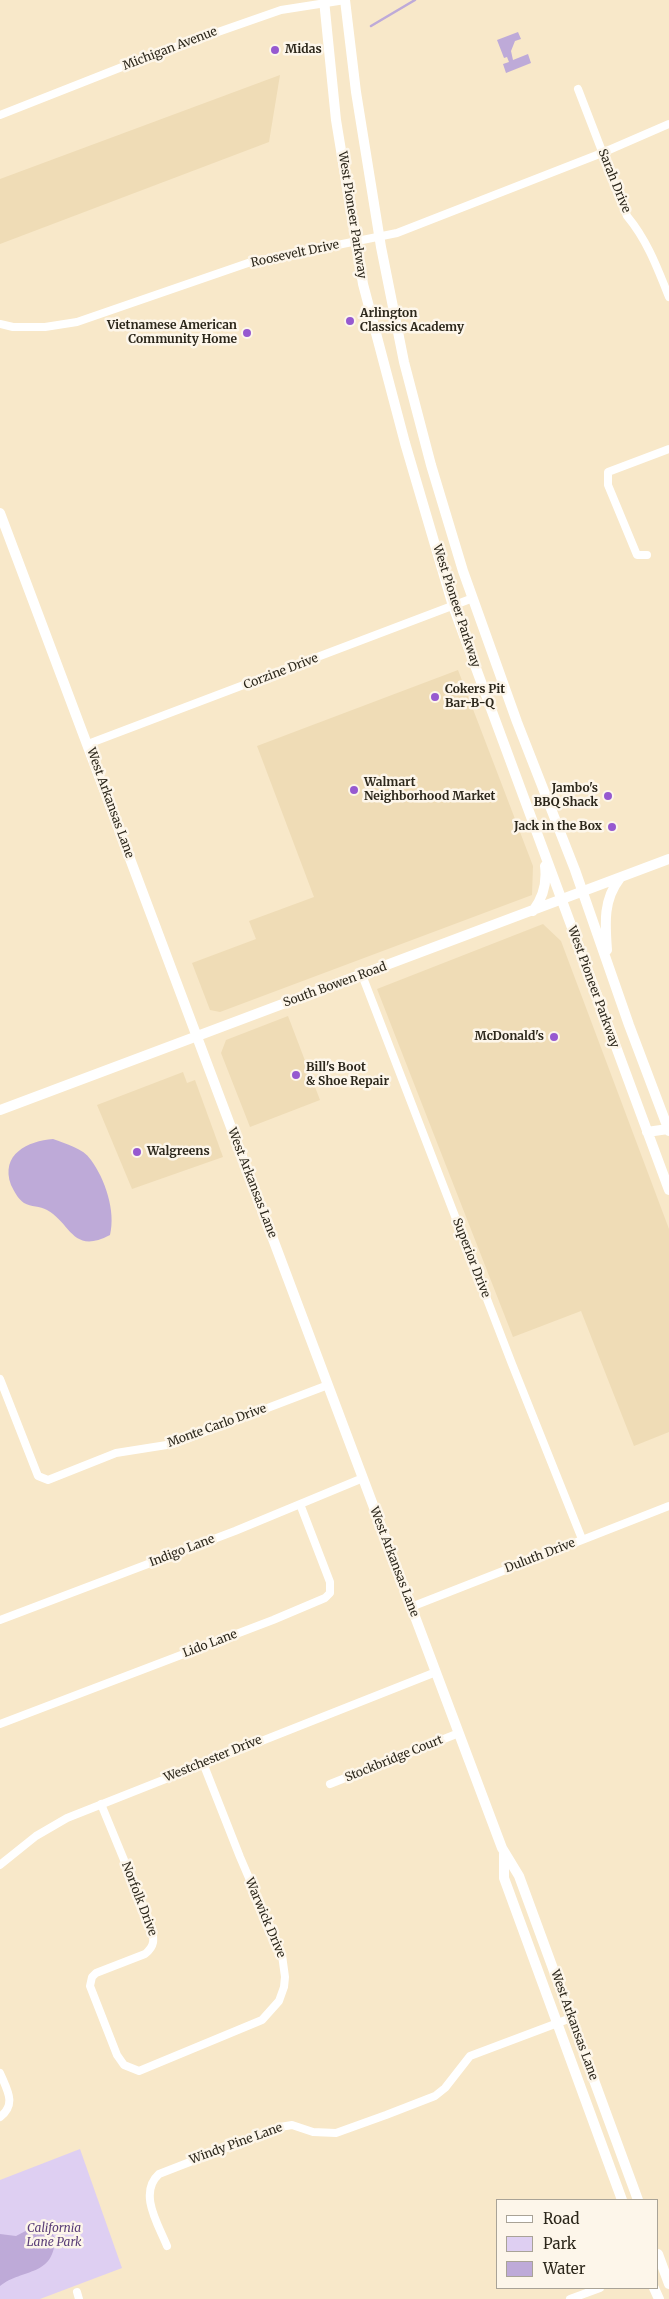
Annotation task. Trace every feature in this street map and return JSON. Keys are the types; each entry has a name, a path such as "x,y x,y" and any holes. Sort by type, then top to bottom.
{"main road":[{"name":"West Pioneer Parkway","path":"345,0 352,62 380,237 404,362 432,465 473,598 517,722 583,892 669,1130"},
{"name":"West Pioneer Parkway","path":"324,2 336,120 363,284 393,397 453,606 669,1190"},
{"name":"West Arkansas Lane","path":"0,513 504,1852 519,1876 638,2199"},
{"path":"533,910 543,893 546,876 543,852"},
{"name":"South Bowen Road","path":"0,1110 669,859"},
{"path":"608,963 606,908 608,895 620,878"},
{"path":"647,1132 669,1130"},
{"name":"West Arkansas Lane","path":"504,1852 504,1878 622,2199"},
{"path":"660,2266 669,2284"}],"street":[{"name":"Michigan Avenue","path":"0,115 217,32 281,10 345,0"},
{"name":"Sarah Drive","path":"578,89 627,216 641,232 649,246 669,297"},
{"name":"Roosevelt Drive","path":"0,324 45,327 77,322 248,263 380,237 434,220 602,153 669,124"},
{"path":"647,555 637,555 608,485 608,472 669,450"},
{"name":"Corzine Drive","path":"88,744 473,598"},
{"name":"Superior Drive","path":"362,975 512,1364 582,1539"},
{"name":"Monte Carlo Drive","path":"0,1379 38,1476 48,1480 116,1453 173,1444 328,1385"},
{"name":"Indigo Lane","path":"0,1620 363,1478"},
{"name":"Lido Lane","path":"0,1724 273,1620 325,1598 330,1593 330,1582 300,1504"},
{"name":"Duluth Drive","path":"411,1607 669,1506"},
{"name":"Westchester Drive","path":"0,1864 36,1836 67,1818 436,1672"},
{"name":"Stockbridge Court","path":"330,1784 459,1733"},
{"name":"Warwick Drive","path":"130,2069 140,2071 250,2026 270,2012 282,1996 285,1977 282,1955 240,1857 203,1763"},
{"name":"Norfolk Drive","path":"101,1804 152,1928 154,1940 151,1950 145,1954 101,1971 92,1977 92,1994 113,2047 124,2065 130,2069"},
{"name":"Windy Pine Lane","path":"167,2246 148,2197 150,2183 159,2174 280,2127 292,2125 313,2132 336,2133 386,2115 434,2096 445,2088 470,2056 571,2018"},
{"path":"0,2073 11,2100 8,2110 0,2117"},
{"path":"570,2299 597,2289"}],"shaded area":[{"path":"280,75 269,142 0,244 0,179"},
{"path":"458,670 533,866 532,895 220,1012 210,1010 192,963 256,939 249,921 314,897 257,746"},
{"path":"543,924 561,941 669,1229 669,1432 634,1446 581,1311 513,1337 377,989"},
{"path":"288,1016 320,1100 250,1127 221,1053 226,1040"},
{"path":"183,1072 187,1083 195,1080 223,1157 132,1189 97,1105"}],"green space":[{"name":"California Lane Park","path":"80,2149 122,2268 40,2299 0,2299 0,2180"}],"water":[{"path":"518,32 521,39 515,41 511,51 513,60 528,54 531,63 506,73 503,64 509,62 507,57 504,58 497,40"},
{"path":"53,1139 84,1152 101,1176 112,1216 110,1235 97,1240 88,1241 80,1239 73,1235 47,1210 24,1203 15,1192 11,1185 9,1174 9,1165 13,1157 26,1146"},
{"path":"39,2224 50,2230 55,2238 53,2251 49,2259 36,2270 9,2280 0,2286 0,2234 16,2236"}],"waterway":[{"path":"371,26 415,0"}],"place":[{"name":"Midas","path":"275,50"},
{"name":"Arlington Classics Academy","path":"350,321"},
{"name":"Vietnamese American Community Home","path":"247,333"},
{"name":"Cokers Pit Bar-B-Q","path":"435,697"},
{"name":"Walmart Neighborhood Market","path":"354,790"},
{"name":"Jambo's BBQ Shack","path":"608,796"},
{"name":"Jack in the Box","path":"612,827"},
{"name":"McDonald's","path":"554,1037"},
{"name":"Bill's Boot & Shoe Repair","path":"296,1075"},
{"name":"Walgreens","path":"137,1152"}]}
